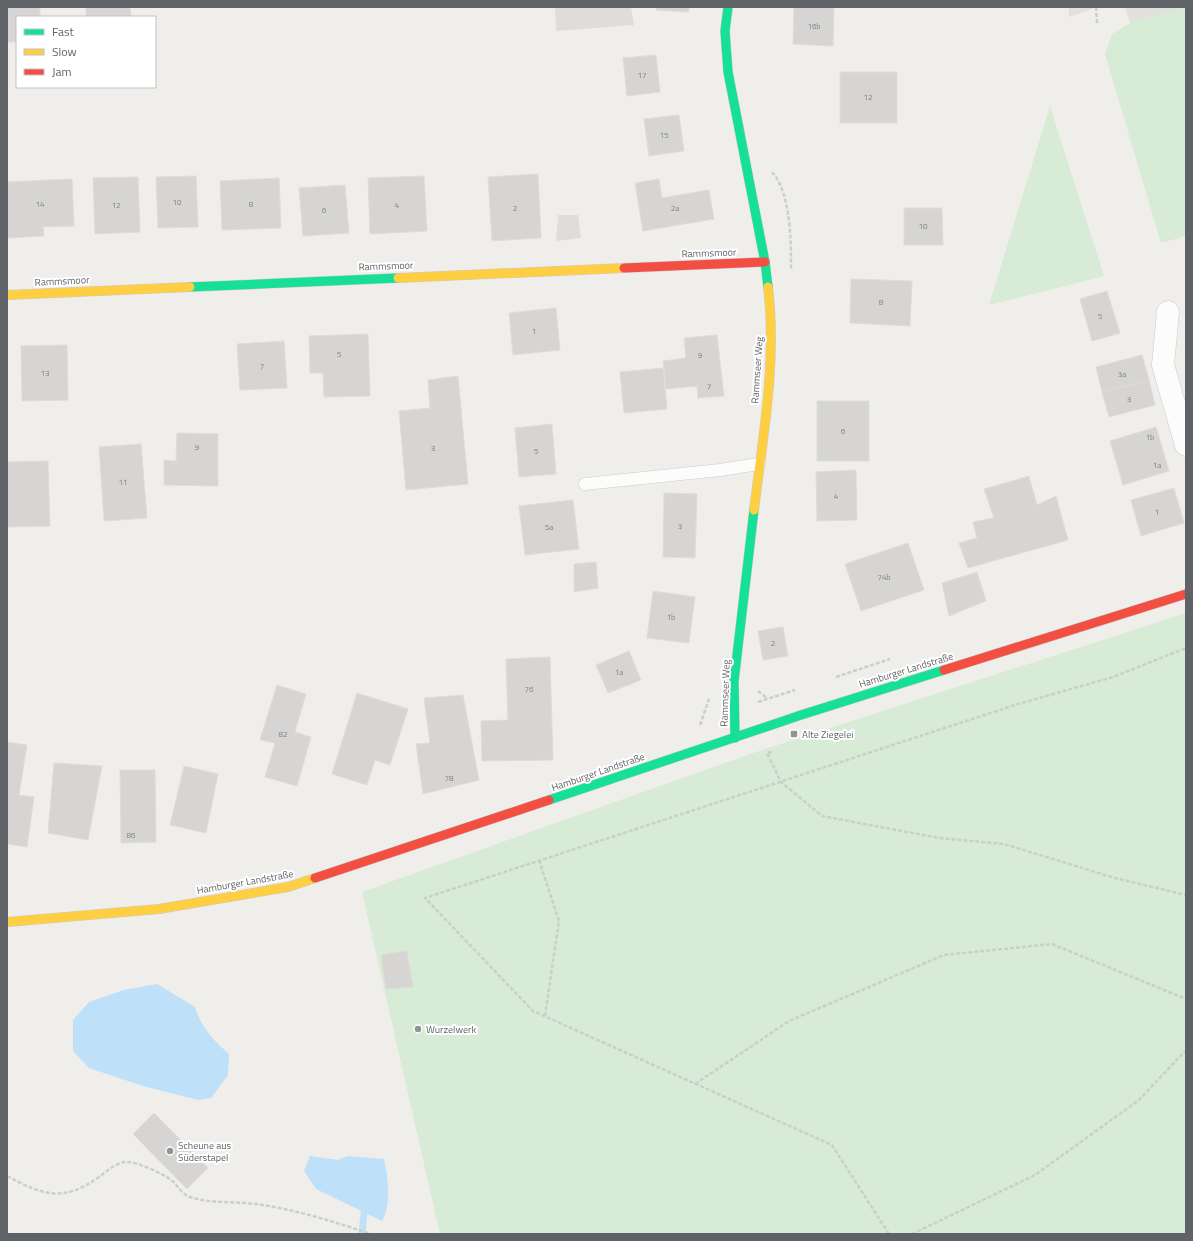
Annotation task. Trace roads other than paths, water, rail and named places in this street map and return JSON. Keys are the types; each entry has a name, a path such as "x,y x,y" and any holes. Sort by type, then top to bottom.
{"street":[{"name":"Rammseer Weg","path":"728,7 726,31 728,72 765,262 771,313 770,374 734,681 734,738"},
{"name":"Rammsmoor","path":"7,295 765,262"},
{"path":"1168,312 1163,365 1186,445"},
{"name":"Hamburger Landstraße","path":"7,922 159,909 288,887 734,738 801,714 1186,594"}],"lane":[{"path":"585,484 720,470 759,464"}],"water":[{"path":"157,984 195,1007 208,1033 229,1054 228,1075 211,1098 198,1100 143,1086 89,1068 73,1051 73,1020 89,1002 124,990"},
{"path":"310,1156 338,1160 348,1156 384,1159 388,1182 388,1199 382,1221 316,1189 304,1171"}],"waterway":[{"path":"362,1234 364,1213"}],"place":[{"name":"Alte Ziegelei","path":"794,734"},
{"name":"Wurzelwerk","path":"418,1029"},
{"name":"Scheune aus Süderstapel","path":"170,1151"}]}
